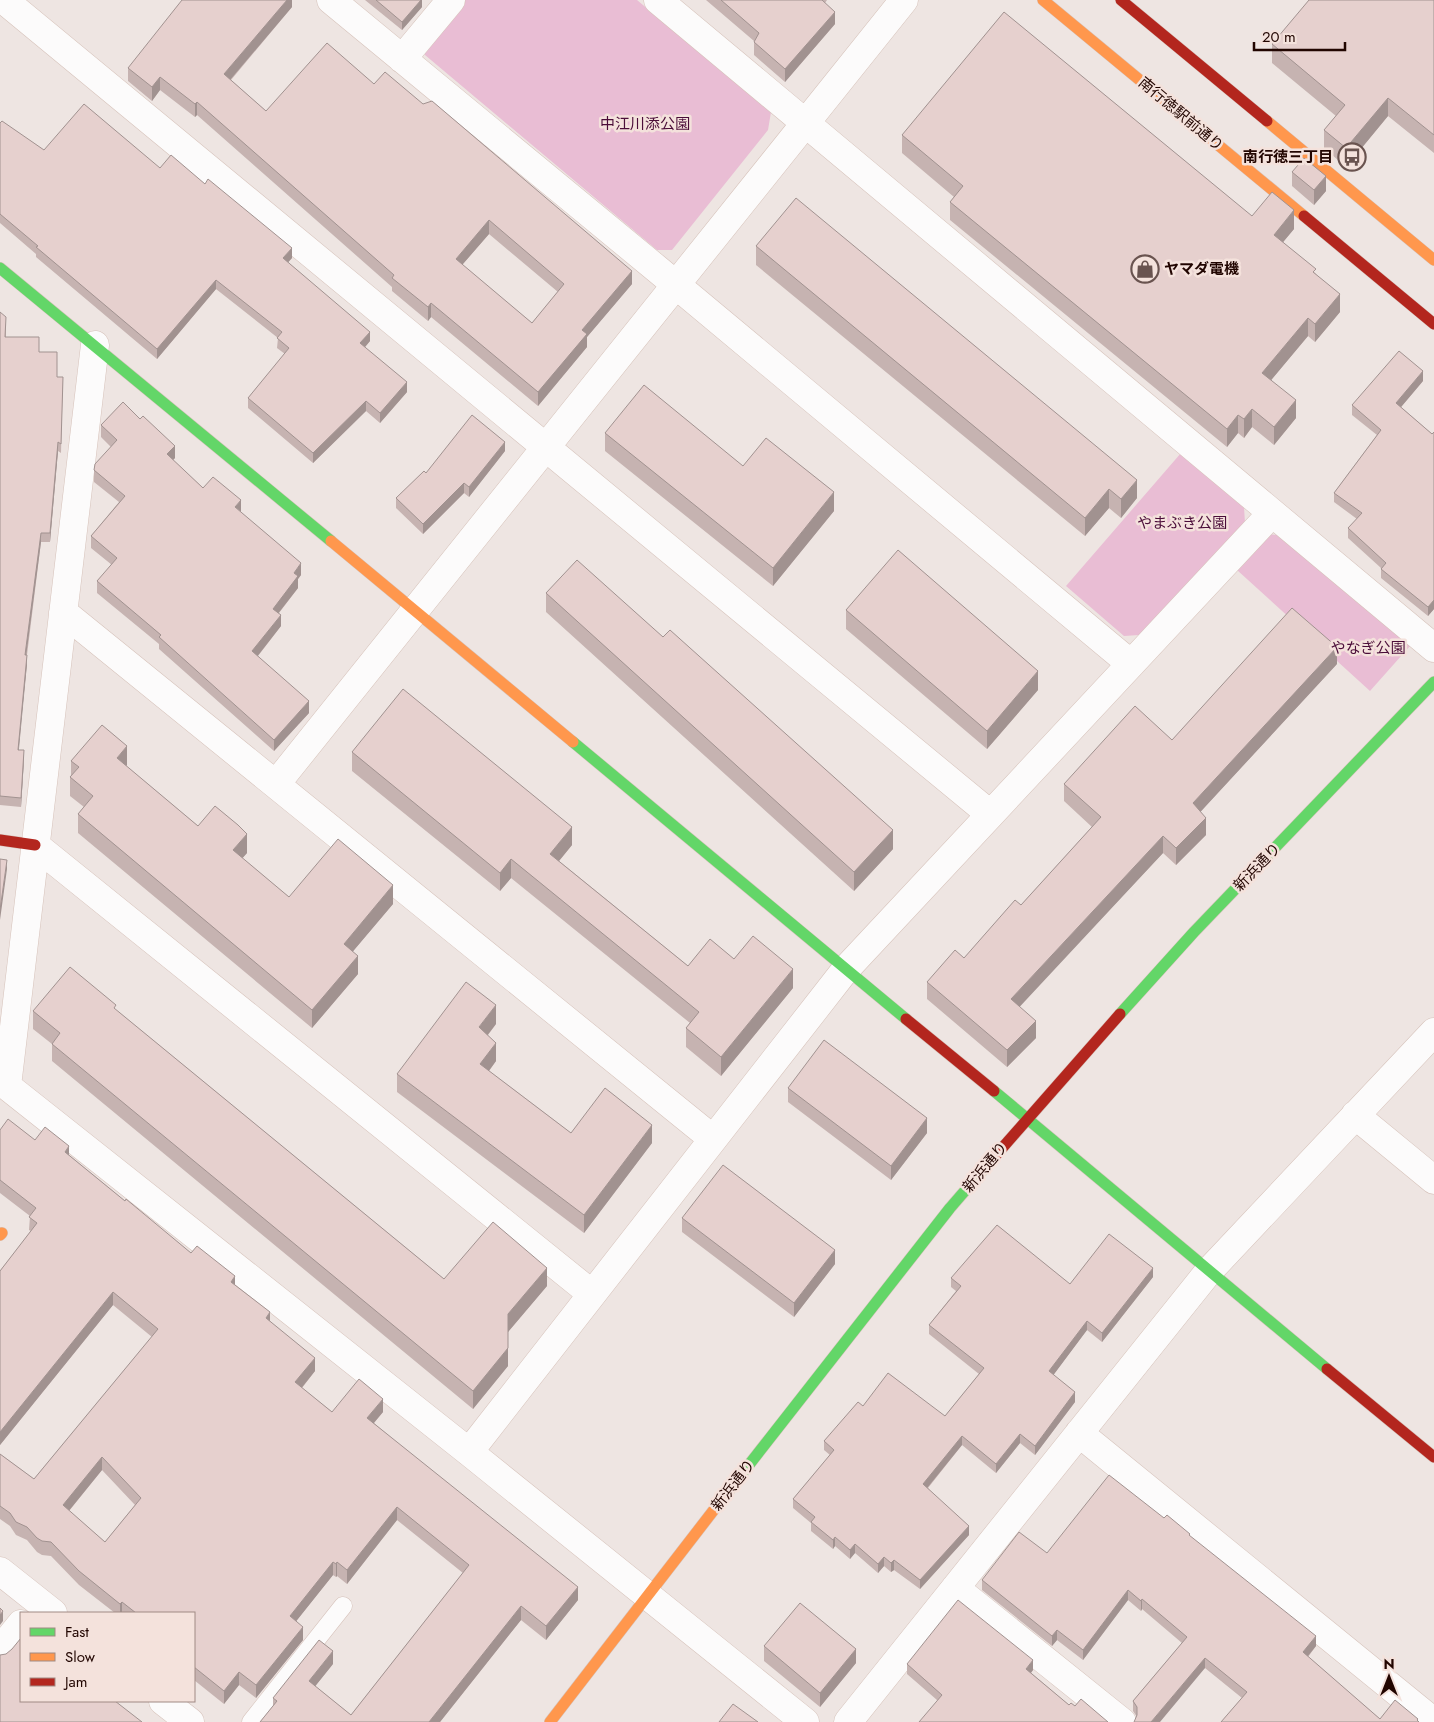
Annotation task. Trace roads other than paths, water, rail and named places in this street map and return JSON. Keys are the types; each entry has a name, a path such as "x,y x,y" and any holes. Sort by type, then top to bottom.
{"street":[{"path":"331,0 676,284 1131,664"},
{"path":"402,59 451,0"},
{"path":"658,0 1434,648"},
{"path":"276,784 904,0"},
{"name":"南行徳駅前通り","path":"1043,0 1434,324"},
{"path":"1122,0 1434,260"},
{"path":"8,7 990,814"},
{"path":"0,268 1434,1457"},
{"path":"95,345 7,1086 469,1452 805,1722"},
{"path":"469,1452 846,969 1272,512"},
{"path":"63,612 713,1139"},
{"name":"新浜通り","path":"550,1722 950,1208 1026,1119 1194,932 1434,682"},
{"path":"0,840 35,846 592,1294"},
{"path":"848,1722 1209,1271 1434,1032"},
{"path":"1355,1115 1434,1180"},
{"path":"1079,1433 1434,1722"},
{"path":"0,1571 41,1610"},
{"path":"955,1588 1122,1722"},
{"path":"0,1650 20,1625"},
{"path":"164,1702 190,1722"}],"lane":[{"path":"251,1722 343,1606"}],"place":[{"name":"南行徳三丁目","path":"1352,157"},
{"name":"ヤマダ電機","path":"1145,269"}],"park label":[{"name":"中江川添公園","path":"645,124"},
{"name":"やまぶき公園","path":"1182,523"},
{"name":"やなぎ公園","path":"1368,648"}]}
